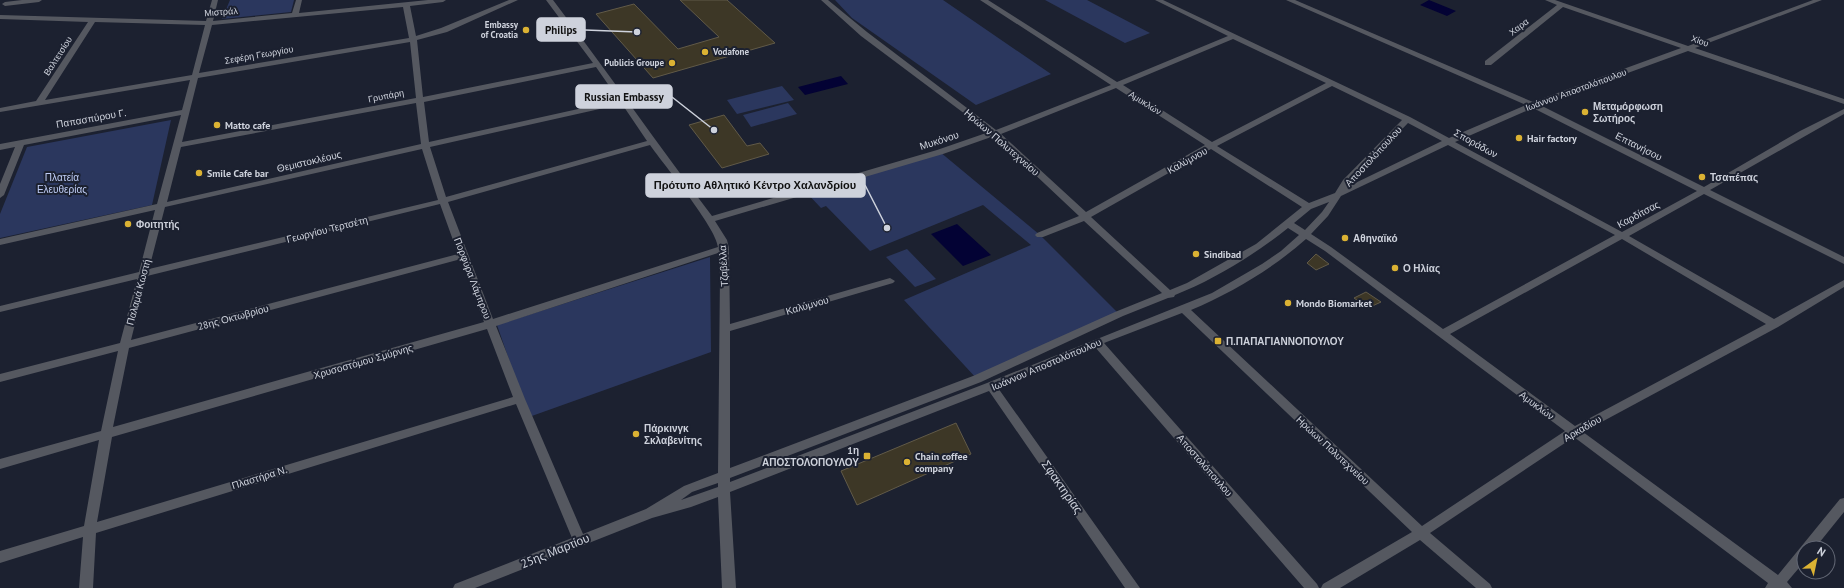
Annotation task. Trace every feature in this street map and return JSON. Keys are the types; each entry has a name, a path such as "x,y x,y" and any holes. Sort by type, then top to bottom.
{"street":[{"path":"0,12 6,8 4,2 39,0"},
{"name":"Παλαμά Κωστή","path":"86,588 90,528 106,435 124,346 216,0"},
{"path":"295,15 299,0"},
{"name":"Μιστράλ","path":"0,17 210,23 406,5 443,0"},
{"name":"Σεφέρη Γεωργίου","path":"0,110 413,39 444,30 515,0"},
{"name":"Τζαβέλλα","path":"549,0 598,64 652,142 710,220 722,240 724,248 724,490 729,588"},
{"name":"Ηρώων Πολυτεχνείου","path":"824,0 864,34 995,133 1170,295"},
{"name":"Αμυκλών","path":"983,0 1308,207"},
{"name":"Σποράδων","path":"1158,0 1333,83 1449,141 1621,235 1774,324"},
{"name":"Επτανήσου","path":"1289,0 1532,105 1844,261"},
{"name":"Χίου","path":"1548,0 1691,48 1844,102"},
{"path":"1805,0 1816,1"},
{"name":"Ιωάννου Αποστολόπουλου","path":"724,474 977,379 1119,314 1191,286 1269,239 1308,207 1340,194 1449,141 1532,105 1816,1"},
{"name":"Πορφύρα Λάμπρου","path":"406,5 413,39 425,146 443,201 519,399 580,541"},
{"name":"Χαρα","path":"1488,63 1562,5"},
{"name":"Βαλτετσίου","path":"39,103 93,19"},
{"name":"Μυκόνου","path":"710,220 940,152 995,133 1117,85 1234,36"},
{"name":"Γρυπάρη","path":"178,145 420,100 598,64"},
{"name":"Καλύμνου","path":"1040,235 1085,217 1212,145 1333,83"},
{"name":"Θεμιστοκλέους","path":"0,242 623,101"},
{"name":"Καρδίτσας","path":"1442,334 1703,191 1844,111"},
{"name":"Παπασπύρου Γ.","path":"0,146 186,112"},
{"name":"Αποστολόπουλου","path":"1340,194 1346,182 1407,119"},
{"name":"Γεωργίου Τερτσέτη","path":"0,309 443,201 652,142"},
{"path":"0,194 21,143"},
{"name":"Ιωάννου Αποστολόπουλου","path":"724,490 991,386 1216,295 1284,253 1306,234 1325,214 1340,194"},
{"name":"Αμυκλών","path":"1287,223 1306,234 1442,334 1778,586"},
{"name":"Χρυσοστόμου Σμύρνης","path":"0,464 106,435 490,324 724,248"},
{"name":"28ης Οκτωβρίου","path":"0,378 465,255"},
{"name":"Καλύμνου","path":"724,329 890,280"},
{"name":"Αρκαδίου","path":"1328,588 1421,533 1573,432 1774,324 1844,283"},
{"name":"Ηρώων Πολυτεχνείου","path":"1184,309 1421,533 1485,588"},
{"name":"Αποστολόπουλου","path":"1097,342 1312,588"},
{"name":"Σφακτηρίας","path":"991,386 1132,588"},
{"name":"Πλαστήρα Ν.","path":"0,557 90,528 519,399"},
{"name":"25ης Μαρτίου","path":"650,513 688,489 724,474"},
{"name":"25ης Μαρτίου","path":"460,588 650,513 691,502 724,490"},
{"path":"1814,540 1844,503"},
{"path":"1778,586 1796,562"}],"green space":[{"path":"230,0 294,0 291,12 222,19"},
{"path":"835,0 943,0 1051,74 976,105 852,18"},
{"path":"1045,0 1087,0 1150,33 1125,43"},
{"path":"782,86 794,100 737,114 727,100"},
{"path":"788,103 797,114 751,127 743,115"},
{"name":"Πλατεία Ελευθερίας","path":"171,120 152,205 0,238 0,214 27,147"},
{"path":"940,152 1040,235 1119,314 977,379 904,300 1031,245 983,205 870,251 826,206 821,208 805,191"},
{"path":"907,249 936,279 915,287 886,257"},
{"path":"710,257 711,352 529,417 497,325"}],"shaded area":[{"path":"1429,0 1456,11 1447,16 1420,5"},
{"path":"841,76 848,84 805,95 798,87"},
{"path":"957,224 991,255 963,266 931,234"}],"building":[{"path":"680,0 727,0 775,43 653,78 596,14 634,4 678,49 719,37"},
{"path":"724,115 747,146 760,143 769,154 722,168 689,125"},
{"path":"1316,254 1329,264 1316,270 1307,263"},
{"path":"1366,292 1381,302 1368,308 1354,298"},
{"name":"Chain coffee company","path":"956,423 971,454 857,505 841,471"}],"place":[{"name":"Embassy of Croatia","path":"526,30"},
{"name":"Philips","path":"637,32"},
{"name":"Vodafone","path":"705,52"},
{"name":"Publicis Groupe","path":"672,63"},
{"name":"Μεταμόρφωση Σωτήρος","path":"1585,112"},
{"name":"Matto cafe","path":"217,125"},
{"name":"Russian Embassy","path":"714,130"},
{"name":"Hair factory","path":"1519,138"},
{"name":"Smile Cafe bar","path":"199,173"},
{"name":"Τσαπέπας","path":"1702,177"},
{"name":"Φοιτητής","path":"128,224"},
{"name":"Πρότυπο Αθλητικό Κέντρο Χαλανδρίου","path":"887,228"},
{"name":"Αθηναϊκό","path":"1345,238"},
{"name":"Sindibad","path":"1196,254"},
{"name":"Ο Ηλίας","path":"1395,268"},
{"name":"Mondo Biomarket","path":"1288,303"},
{"name":"Π.ΠΑΠΑΓΙΑΝΝΟΠΟΥΛΟΥ","path":"1218,341"},
{"name":"Πάρκινγκ Σκλαβενίτης","path":"636,434"},
{"name":"1η ΑΠΟΣΤΟΛΟΠΟΥΛΟΥ","path":"867,456"},
{"name":"Chain coffee company","path":"907,462"}]}
